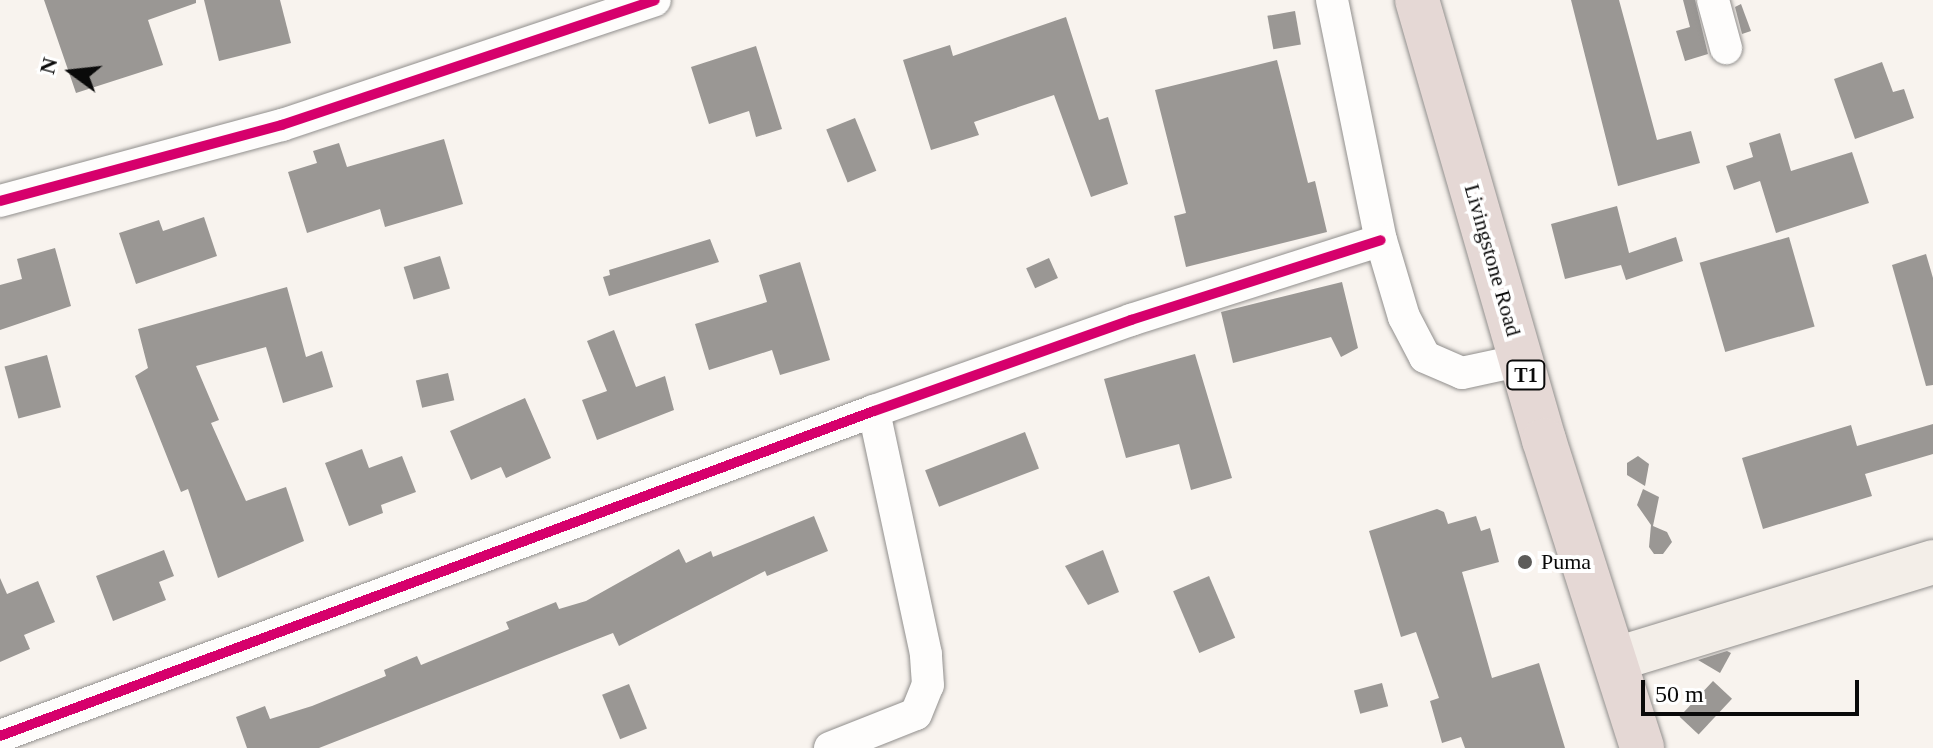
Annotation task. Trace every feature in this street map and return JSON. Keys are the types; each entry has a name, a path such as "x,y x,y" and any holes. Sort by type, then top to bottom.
{"highway":[{"name":"Livingstone Road","path":"1417,0 1522,360 1642,748"}],"street":[{"path":"0,201 282,125 655,0"},
{"path":"1332,0 1381,240 1404,317 1425,357 1462,373 1522,360"},
{"path":"1713,0 1726,48"},
{"path":"0,736 874,411 1131,320 1381,240"},
{"path":"830,748 916,714 928,685 926,654 874,411"},
{"path":"1616,659 1933,562"}],"building":[{"path":"44,0 196,0 196,3 148,20 163,65 76,93"},
{"path":"204,0 280,0 291,43 219,61"},
{"path":"1571,0 1619,0 1657,140 1691,131 1700,163 1618,186"},
{"path":"1683,0 1695,0 1708,54 1685,61 1676,31 1690,27"},
{"path":"1741,4 1751,31 1742,34 1735,7"},
{"path":"1295,11 1301,44 1273,49 1267,16"},
{"path":"1066,17 1099,120 1108,117 1128,184 1091,197 1054,95 974,122 979,135 931,150 903,60 950,45 953,56"},
{"path":"756,46 782,129 756,137 749,111 709,124 691,67"},
{"path":"1277,60 1308,183 1315,181 1327,232 1186,267 1174,216 1186,213 1155,90"},
{"path":"1882,62 1893,92 1904,89 1914,118 1855,139 1834,79"},
{"path":"855,118 876,171 848,182 826,130"},
{"path":"1780,133 1791,171 1852,152 1869,203 1776,233 1760,181 1734,190 1726,166 1753,157 1749,143"},
{"path":"444,139 463,204 385,227 380,209 307,233 288,172 317,163 313,151 339,143 347,167"},
{"path":"1617,206 1629,253 1676,237 1683,261 1626,280 1621,265 1565,279 1551,224"},
{"path":"204,217 217,256 136,284 119,233 159,220 163,231"},
{"path":"1789,237 1815,326 1725,352 1700,263"},
{"path":"710,239 719,262 609,296 603,277 610,275 609,270"},
{"path":"55,248 71,306 0,330 0,285 22,279 17,259"},
{"path":"1926,254 1933,278 1933,385 1926,386 1892,265"},
{"path":"440,256 450,289 414,300 404,267"},
{"path":"1049,258 1058,278 1035,288 1026,268"},
{"path":"800,262 830,360 780,375 772,350 709,370 695,324 767,302 759,275"},
{"path":"1342,282 1358,348 1341,357 1331,337 1233,363 1221,312"},
{"path":"287,287 306,357 322,351 333,387 283,403 266,347 196,366 219,420 211,423 246,501 286,487 304,541 218,578 188,489 181,492 135,376 148,368 138,329"},
{"path":"614,330 636,387 665,376 674,410 597,440 582,400 607,391 587,341"},
{"path":"1195,354 1232,478 1191,490 1179,444 1126,458 1104,379"},
{"path":"47,355 61,407 18,419 4,366"},
{"path":"448,373 454,400 422,408 416,380"},
{"path":"525,398 551,458 506,478 501,467 471,480 450,431"},
{"path":"1933,424 1933,454 1865,474 1872,496 1763,529 1742,458 1851,425 1857,446"},
{"path":"1025,432 1039,468 939,507 925,470"},
{"path":"362,449 369,468 402,456 416,492 381,505 383,513 349,526 325,463"},
{"path":"1638,456 1649,464 1645,486 1627,475 1627,463"},
{"path":"1643,489 1659,497 1653,526 1667,532 1672,542 1663,554 1654,554 1649,547 1651,525 1637,505"},
{"path":"1437,509 1444,512 1448,524 1476,516 1481,531 1490,528 1499,562 1462,572 1492,678 1539,663 1565,748 1465,748 1461,737 1442,743 1430,701 1439,698 1416,632 1401,637 1369,531"},
{"path":"814,516 828,551 767,576 765,571 619,646 613,633 319,748 247,748 236,717 265,706 270,719 312,706 386,676 384,670 417,656 421,665 509,629 506,622 556,602 559,609 586,601 679,549 686,563 711,551 713,557"},
{"path":"164,550 174,576 159,582 166,600 113,621 96,576"},
{"path":"1103,550 1119,592 1088,605 1065,566"},
{"path":"1209,576 1235,638 1199,653 1173,591"},
{"path":"0,578 7,594 38,581 55,622 24,635 30,649 0,662"},
{"path":"1727,651 1731,653 1720,673 1698,660"},
{"path":"1713,681 1732,699 1699,735 1680,717"},
{"path":"1382,683 1388,706 1360,714 1354,691"},
{"path":"629,684 647,729 620,739 602,695"}],"cycle path":[{"path":"0,201 282,125 655,0"},
{"path":"0,736 874,411 1131,320 1381,240"}],"place":[{"name":"Puma","path":"1525,562"}]}
